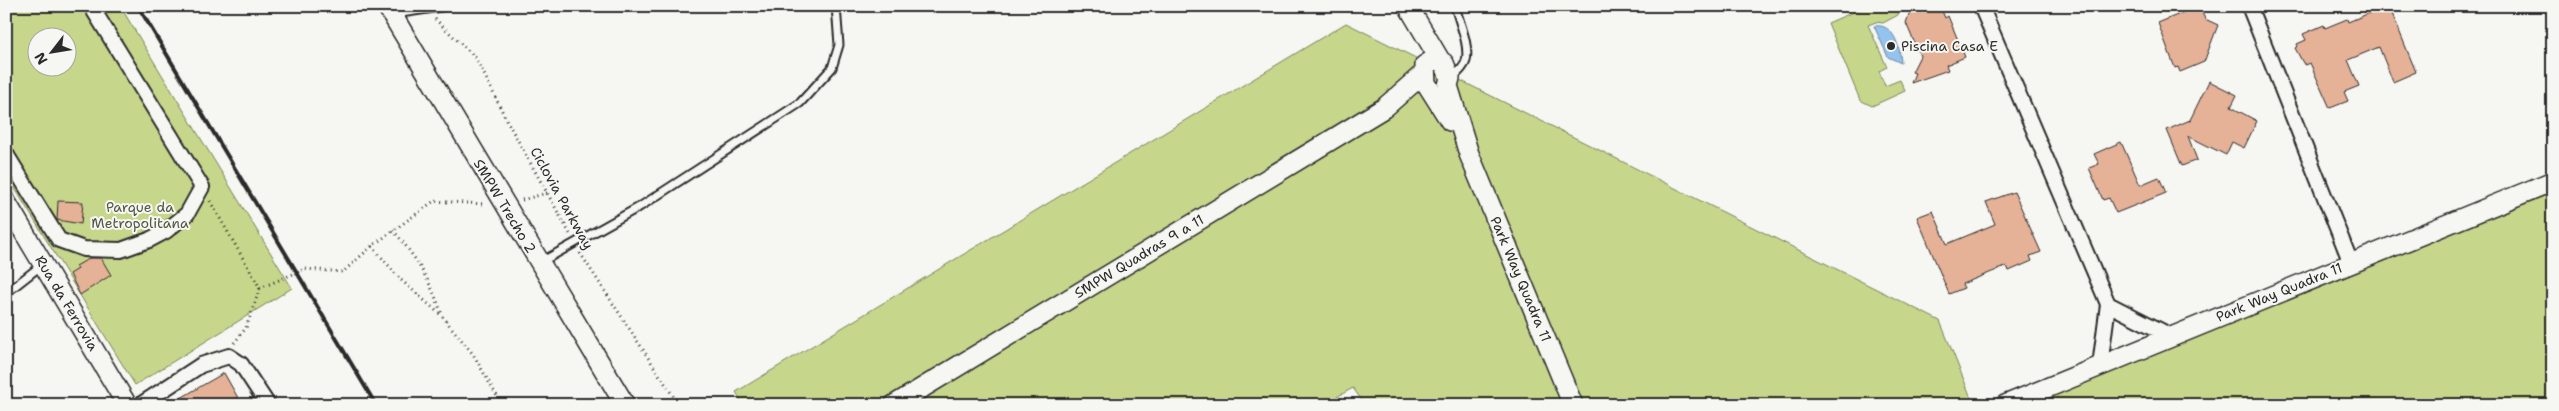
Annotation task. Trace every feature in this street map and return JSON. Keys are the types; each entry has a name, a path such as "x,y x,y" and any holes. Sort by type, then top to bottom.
{"street":[{"path":"6,154 59,240 84,249 121,250 149,240 166,231 188,214 202,187 91,6"},
{"name":"Park Way Quadra 11","path":"1407,6 1430,66 1449,72 1441,89 1573,405"},
{"path":"1981,6 2108,304 2100,366"},
{"path":"2249,6 2351,263"},
{"name":"SMPW Trecho 2","path":"389,10 625,405"},
{"name":"SMPW Quadras 9 a 11","path":"894,405 1384,108 1430,66"},
{"name":"SMPW Quadras 9 a 11","path":"1384,108 1441,89"},
{"name":"Park Way Quadra 11","path":"2005,405 2553,180"},
{"name":"Rua da Ferrovia","path":"6,202 128,405"},
{"path":"2108,304 2171,336"},
{"path":"140,405 201,365 229,356 241,364 268,405"}],"lane":[{"path":"389,10 424,10 448,6"},
{"path":"539,263 641,206 800,103 832,68 839,45 836,6"},
{"path":"1441,89 1462,69 1466,60 1465,45 1455,6"},
{"path":"6,294 43,264"}],"path":[{"name":"Ciclovia Parkway","path":"424,10 476,58 507,120 591,273 679,405"},
{"path":"202,187 260,288"},
{"path":"229,356 235,340 246,328 260,288 305,269 343,272 372,246 434,200 504,205"},
{"path":"393,230 415,256 428,279 442,316"},
{"path":"372,246 400,280 442,316 473,354 502,405"}],"green space":[{"name":"Parque da Metropolitana","path":"6,6 120,6 292,288 135,385 6,174"},
{"path":"1867,6 1899,6 1898,15 1883,23 1876,22 1868,25 1887,67 1879,71 1885,86 1900,80 1905,91 1872,106 1860,100 1828,23"},
{"path":"1346,23 1940,321 1974,405 1365,405 1353,388 1322,405 744,405 736,392"},
{"path":"2553,177 2553,405 2018,405"}],"water":[{"name":"Piscina Casa E","path":"1874,26 1887,28 1895,37 1901,63 1888,57"}],"building":[{"path":"1912,6 1940,6 1945,18 1948,16 1965,57 1946,65 1948,70 1911,83 1915,73 1912,72 1920,56 1906,23"},
{"path":"2199,6 2205,19 2218,25 2204,62 2180,72 2178,67 2175,68 2158,23"},
{"path":"2370,6 2389,6 2416,72 2393,82 2379,47 2348,60 2359,86 2344,92 2348,101 2330,108 2310,63 2306,65 2303,63 2295,48 2298,46 2297,44 2306,40 2303,34 2324,25 2325,28 2347,19 2348,22 2372,12"},
{"path":"2209,81 2237,95 2231,107 2257,121 2244,148 2232,142 2226,155 2188,136 2197,160 2182,166 2167,130 2190,120"},
{"path":"2121,142 2140,185 2159,177 2166,193 2116,213 2109,198 2103,200 2089,168 2099,164 2094,154"},
{"path":"2014,192 2041,252 2030,256 2032,261 2009,271 2007,266 1962,284 1964,288 1949,294 1917,217 1933,211 1947,244 1995,224 1986,202"},
{"path":"58,201 83,202 81,224 57,220"},
{"path":"90,258 101,258 111,275 80,295 70,274 78,269 76,266"},
{"path":"224,373 242,405 169,405 203,385"}],"railway":[{"path":"138,6 376,405"}],"place":[{"name":"Piscina Casa E","path":"1891,46"}]}
